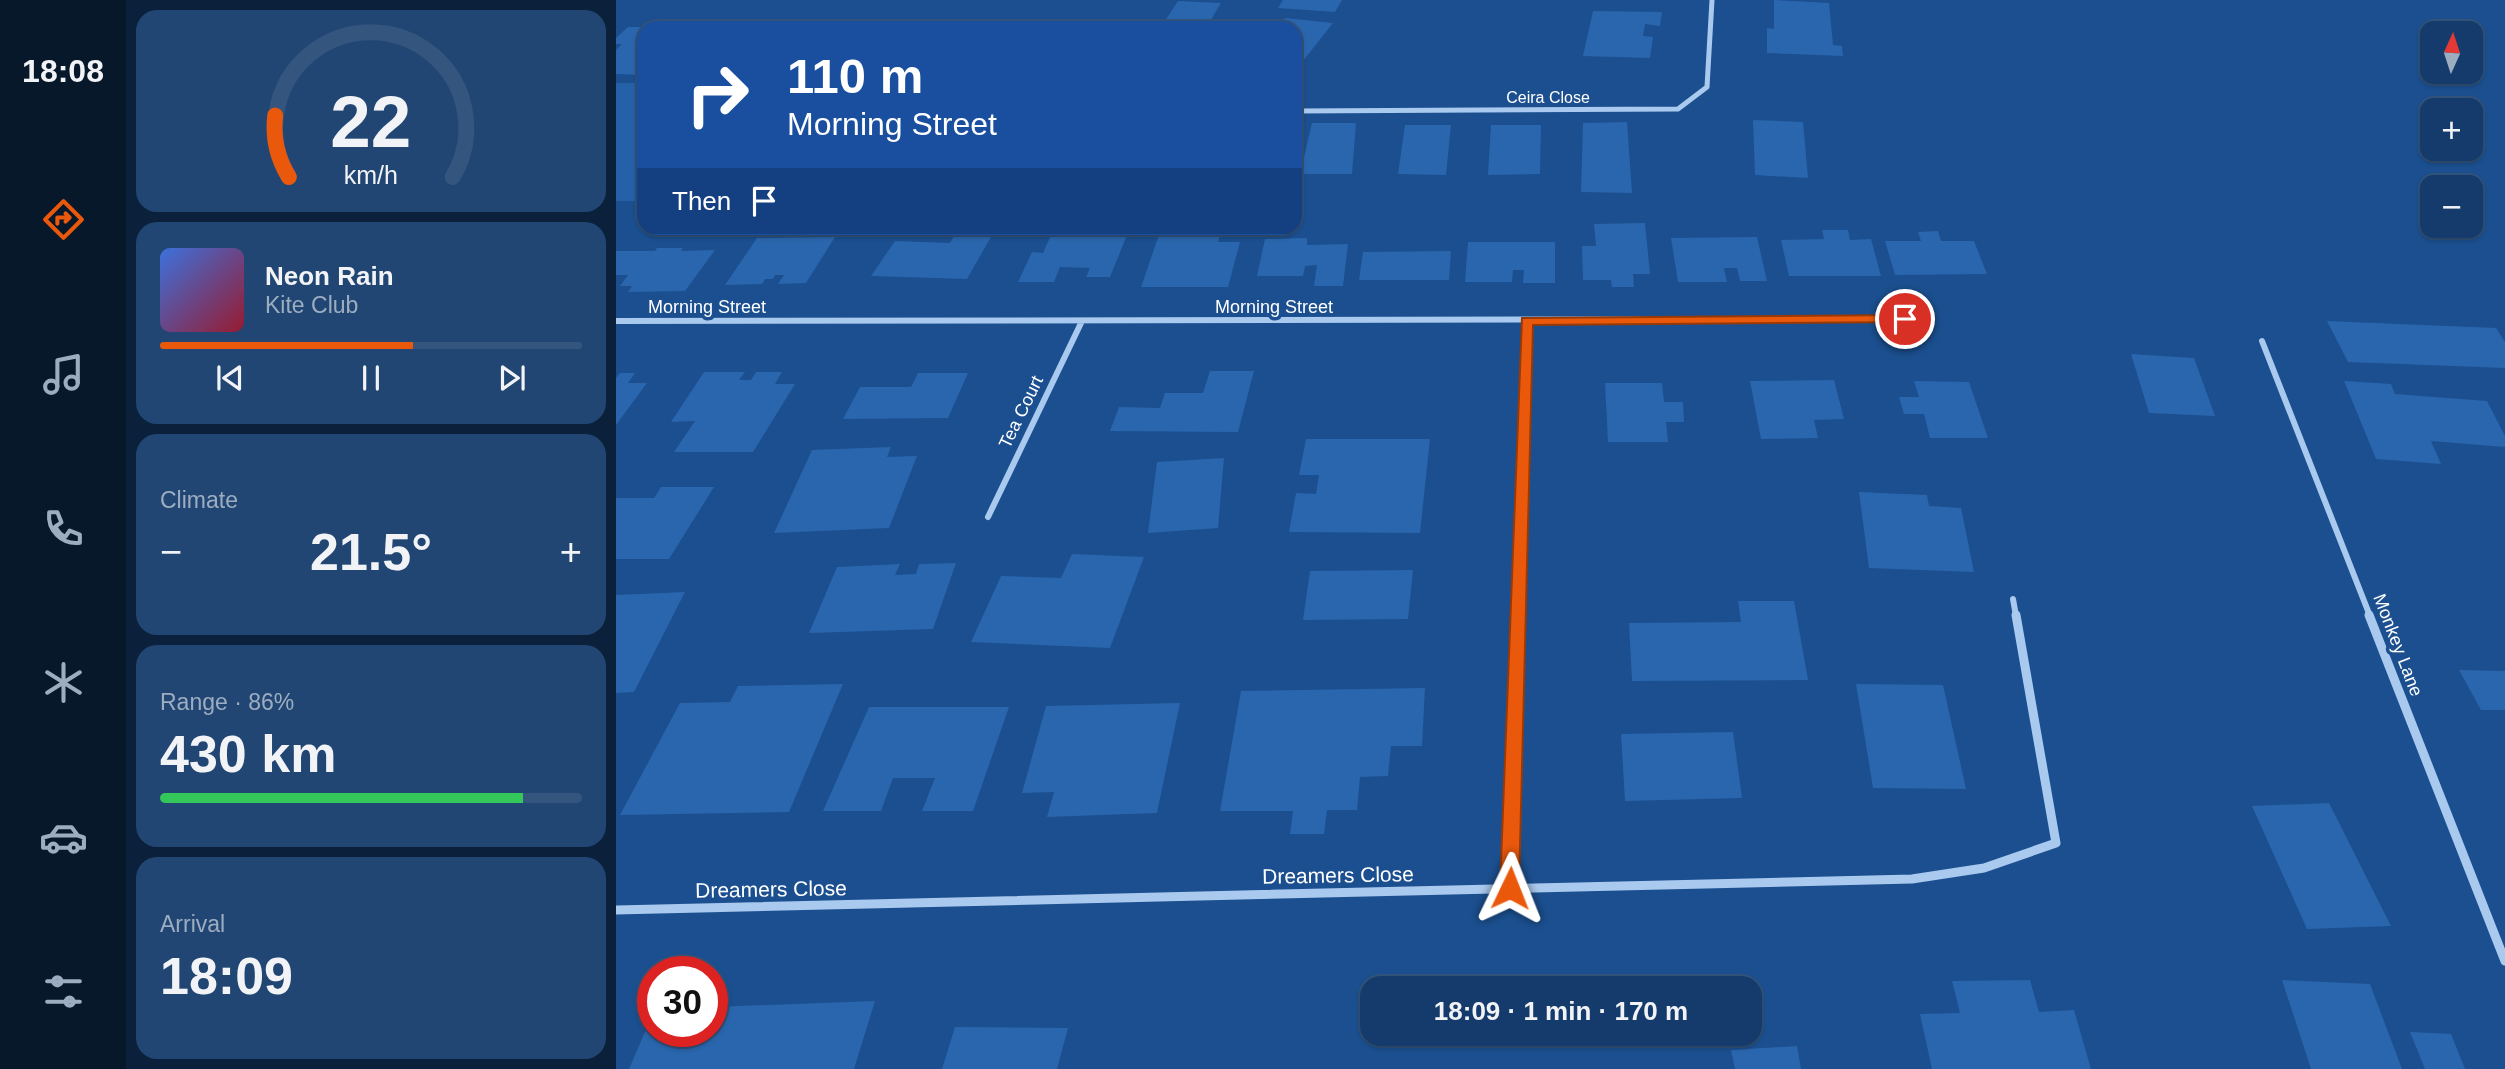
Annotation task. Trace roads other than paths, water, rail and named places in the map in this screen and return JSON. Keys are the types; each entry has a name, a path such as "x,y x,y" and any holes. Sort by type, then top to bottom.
{"street":[{"name":"Ceira Close","path":"1302,111 1678,109 1707,87 1712,0"},
{"name":"Morning Street","path":"616,321 1932,319"},
{"name":"Tea Court","path":"988,517 1082,321"},
{"path":"1510,888 1527,321"},
{"name":"Monkey Lane","path":"2262,341 2505,961"},
{"name":"Dreamers Close","path":"616,910 1912,879 1984,868 2056,843 2013,599"}]}
